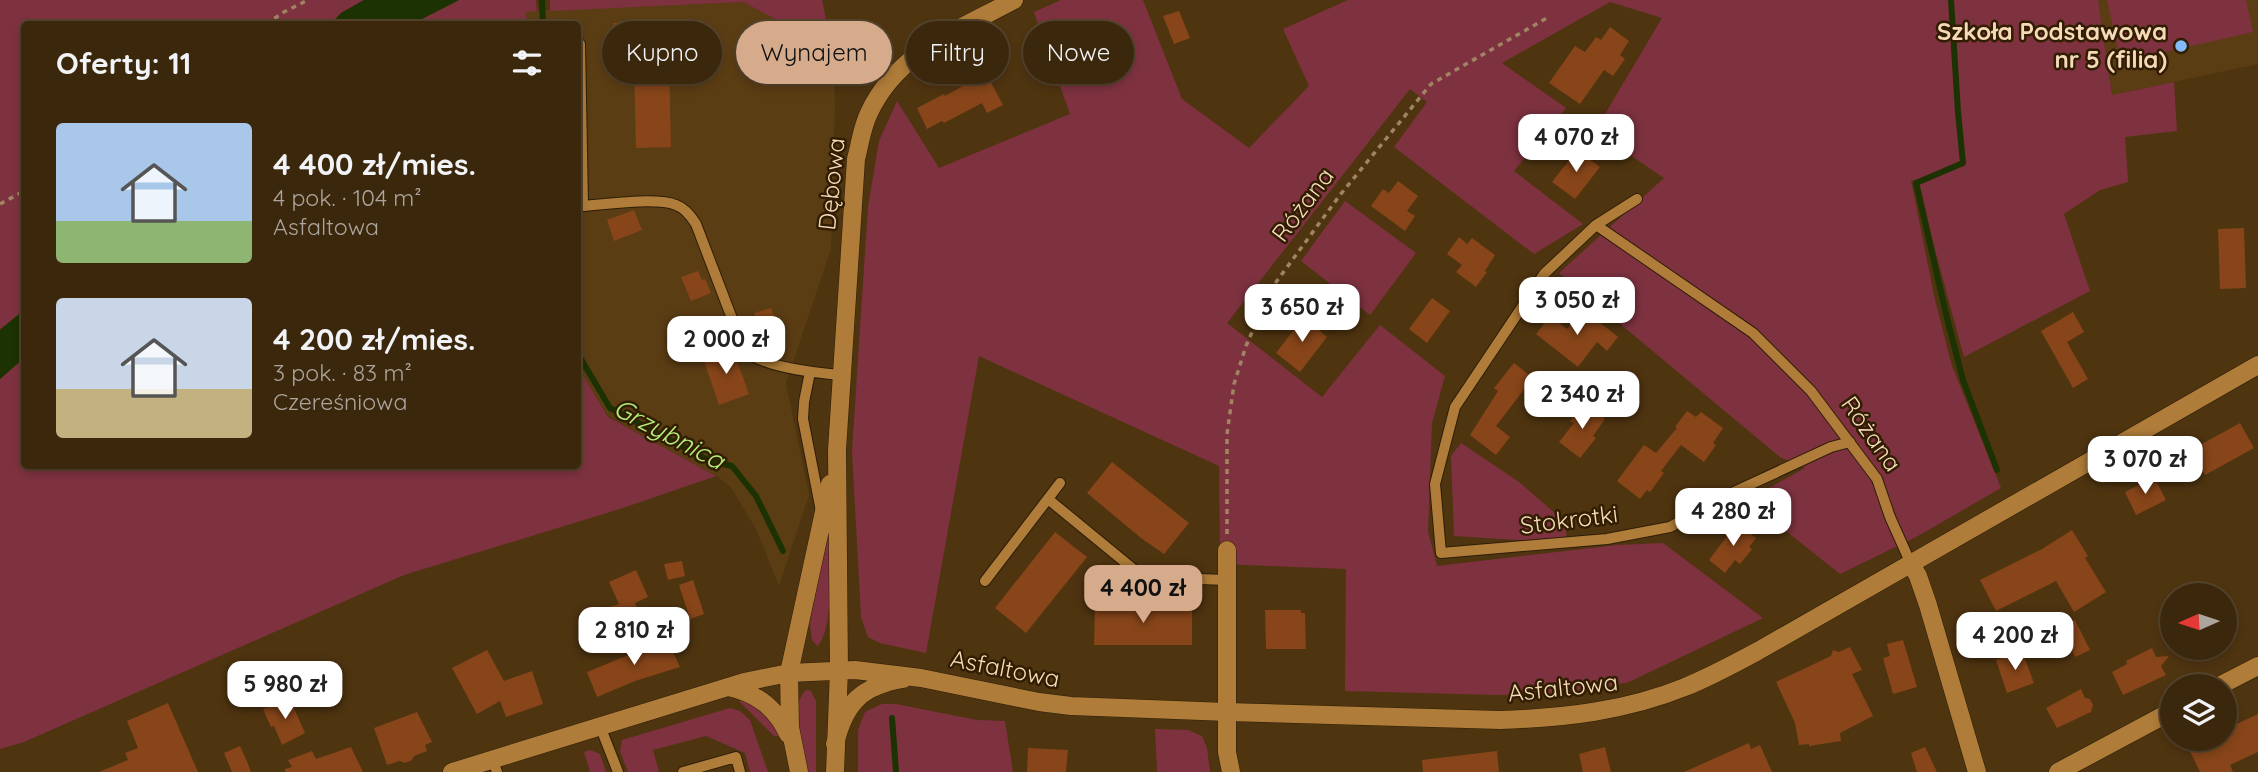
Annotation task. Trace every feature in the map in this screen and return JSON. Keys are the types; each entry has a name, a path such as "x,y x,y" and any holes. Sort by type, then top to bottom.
{"street":[{"name":"Dębowa","path":"835,772 839,670 836,450 856,159 868,114 887,83 911,58 927,46 1014,0"},
{"name":"Asfaltowa","path":"452,772 495,765 600,726 728,687 789,673 839,670 871,671 921,678 1059,705 1500,720 1556,718 1624,707 1704,679 2258,365"},
{"name":"Dębowa","path":"792,742 789,673 836,450"},
{"path":"1227,550 1227,752 1231,772"},
{"path":"1911,564 1919,576 1932,615 1977,772"},
{"path":"2237,677 2258,666"},
{"path":"835,744 845,714 859,695 883,684 921,678"},
{"path":"728,687 749,693 769,706 792,742 799,772"},
{"path":"2058,772 2160,717"}],"lane":[{"path":"581,98 583,206 658,202 677,205 696,224 741,342 751,355 810,372 841,375"},
{"path":"1596,225 1637,199"},
{"name":"Różana","path":"1596,225 1753,333 1811,391 1877,479 1911,564"},
{"name":"Stokrotki","path":"1596,225 1544,274 1455,407 1436,484 1441,553 1607,539 1670,527 1734,492 1831,447 1850,442"},
{"path":"810,372 803,419 822,519"},
{"path":"985,581 1060,483"},
{"path":"1048,499 1143,577 1227,580"},
{"path":"600,726 618,772"},
{"path":"683,772 736,757 740,772"}],"path":[{"path":"270,21 308,0"},
{"name":"Różana","path":"1227,550 1227,434 1234,384 1246,346 1271,289 1340,195 1432,84 1546,18"},
{"path":"0,204 21,193"}],"shaded area":[{"path":"0,0 364,0 341,13 334,21 21,21 21,312 0,329"},
{"path":"364,0 459,0 418,21 334,21 341,13"},
{"path":"459,0 536,0 537,11 526,12 527,21 418,21"},
{"path":"550,0 822,0 826,21 779,21 743,2 550,11"},
{"path":"1061,0 1143,0 1182,99 1249,148 1309,86 1283,29 1348,0 2098,0 2112,95 2174,82 2177,131 2125,137 2128,182 2100,190 2064,214 2090,291 1964,357 1919,181 1911,180 1935,300 1952,366 2001,488 1918,536 1840,574 1747,500 1805,468 1780,457 1559,273 1664,178 1595,131 1662,18 1610,2 1502,63 1566,108 1514,171 1583,224 1534,254 1394,147 1427,102 1410,89 1227,323 1322,397 1380,325 1445,376 1432,423 1428,531 1437,566 1617,545 1663,543 1763,618 1629,682 1574,693 1495,695 1345,691 1346,569 1220,564 1219,466 979,356 926,653 880,643 868,637 861,617 852,451 868,207 879,141 897,101 939,168 1070,114 1059,84 1134,84 1134,21 1037,21 1034,12"},
{"name":"Szkoła Podstawowa nr 5 (filia)","path":"2098,0 2258,0 2258,64 2112,95"},
{"path":"2107,0 2246,0 2253,32 2121,62"},
{"path":"743,2 779,21 736,21 736,84 834,84 831,249 786,383 809,495 779,586 756,529 730,486 608,416 581,372 581,21 527,21 526,11"},
{"path":"1345,201 1416,253 1370,315 1301,261"},
{"path":"21,312 21,361 0,379 0,330"},
{"path":"21,361 21,469 581,469 581,372 608,417 716,476 623,508 404,575 24,742 0,749 0,379"},
{"path":"1461,443 1519,482 1564,521 1567,539 1518,540 1454,536 1451,456"},
{"path":"830,519 829,607 823,638 817,646 812,640 810,623"},
{"path":"806,690 811,691 816,701 816,772 805,772 798,729 798,707"},
{"path":"739,701 747,701 770,715 780,736 774,736"},
{"path":"882,704 896,704 977,720 1005,721 1013,772 858,772 858,730 865,712"},
{"path":"730,708 740,711 750,720 768,772 750,772 745,753 706,736 653,750 659,772 628,772 620,751 622,740"},
{"path":"1155,729 1188,730 1202,736 1207,748 1210,772 1157,772"},
{"path":"590,750 600,754 606,772 590,772 584,752"}],"building":[{"path":"1179,11 1190,38 1174,44 1163,16"},
{"path":"1610,27 1629,41 1620,55 1625,59 1613,76 1604,70 1580,104 1549,83 1575,46 1585,52 1596,37 1601,40"},
{"path":"634,84 669,84 671,147 636,148"},
{"path":"966,84 992,84 1003,105 987,113 982,103 927,129 917,108 944,94 945,96"},
{"path":"1577,150 1600,167 1575,199 1552,182"},
{"path":"1398,181 1418,196 1407,211 1415,216 1405,231 1371,206 1383,189 1389,193"},
{"path":"634,210 642,230 614,241 607,220"},
{"path":"2244,228 2246,288 2220,289 2218,229"},
{"path":"1459,237 1467,244 1472,238 1495,255 1476,287 1456,272 1462,265 1447,254"},
{"path":"698,271 711,293 691,301 681,277"},
{"path":"1432,298 1450,311 1427,343 1409,329"},
{"path":"771,308 779,331 762,337 754,313"},
{"path":"1583,309 1618,337 1607,351 1597,342 1578,367 1536,334 1550,316 1567,329"},
{"path":"2073,312 2084,332 2067,342 2088,379 2073,388 2041,331"},
{"path":"1303,318 1318,324 1320,331 1327,337 1300,372 1276,353"},
{"path":"732,347 749,394 719,405 703,358"},
{"path":"1514,363 1533,378 1496,426 1510,437 1496,455 1470,435 1498,391 1494,388"},
{"path":"1583,403 1605,419 1593,436 1596,438 1580,458 1559,442 1574,423 1570,421"},
{"path":"1687,411 1696,417 1701,412 1723,428 1713,443 1716,445 1704,462 1681,445 1661,471 1664,473 1650,492 1647,490 1640,499 1617,481 1644,445 1656,453"},
{"path":"2240,423 2254,448 2205,475 2191,450"},
{"path":"1112,462 1189,523 1164,554 1087,493"},
{"path":"2154,477 2166,500 2136,515 2125,492"},
{"path":"1737,523 1756,538 1749,547 1752,549 1740,564 1735,560 1725,573 1709,560"},
{"path":"2072,530 2106,592 2074,612 2056,581 1996,611 1980,580 2042,549"},
{"path":"1055,532 1087,557 1026,633 995,608"},
{"path":"682,561 685,576 668,580 664,564"},
{"path":"636,570 648,597 635,603 641,618 619,627 610,607 619,604 609,582"},
{"path":"693,580 704,614 690,619 679,585"},
{"path":"1095,605 1192,605 1192,645 1094,645"},
{"path":"1265,610 1301,610 1301,613 1305,613 1306,649 1266,649"},
{"path":"2075,620 2090,650 2075,657 2061,627"},
{"path":"667,639 680,667 635,681 597,697 587,672 631,654 630,651"},
{"path":"1903,640 1917,687 1893,694 1883,658 1890,656 1887,644"},
{"path":"1850,647 1862,670 1852,674 1873,716 1840,733 1841,741 1799,745 1795,723 1776,682 1831,656 1833,650 1839,652"},
{"path":"2152,648 2156,657 2166,660 2161,666 2165,674 2160,674 2160,678 2123,695 2112,672 2127,664 2126,661"},
{"path":"487,650 504,681 532,671 543,704 506,717 500,701 477,714 452,668"},
{"path":"2022,651 2034,683 2007,693 1996,660"},
{"path":"2081,689 2085,698 2090,699 2093,705 2091,712 2057,728 2046,708"},
{"path":"290,699 305,733 282,745 263,709"},
{"path":"168,703 198,772 99,772 128,760 125,753 138,748 127,721"},
{"path":"417,712 432,742 425,745 427,751 405,763 400,761 387,765 374,728"},
{"path":"2258,714 2258,752 2230,765 2233,772 2200,772 2190,751 2237,751 2237,724"},
{"path":"1749,743 1751,749 1760,745 1772,772 1684,772"},
{"path":"240,746 251,772 232,772 224,753"},
{"path":"351,747 363,772 285,772 285,769 292,767 288,760 312,751 316,759"},
{"path":"1605,747 1611,772 1583,772 1579,754"},
{"path":"1925,747 1937,772 1917,772 1911,753"},
{"path":"1028,748 1068,750 1066,772 1027,772"},
{"path":"1497,751 1499,772 1423,772 1422,760"}],"waterway":[{"name":"Grzybnica","path":"542,0 543,21"},
{"path":"1951,0 1963,163 1916,183 1963,380 1997,470"},
{"name":"Grzybnica","path":"581,359 610,408 710,461 732,466 756,496 783,551"},
{"path":"892,718 896,772"}],"place":[{"name":"Szkoła Podstawowa nr 5 (filia)","path":"2181,46"}]}
